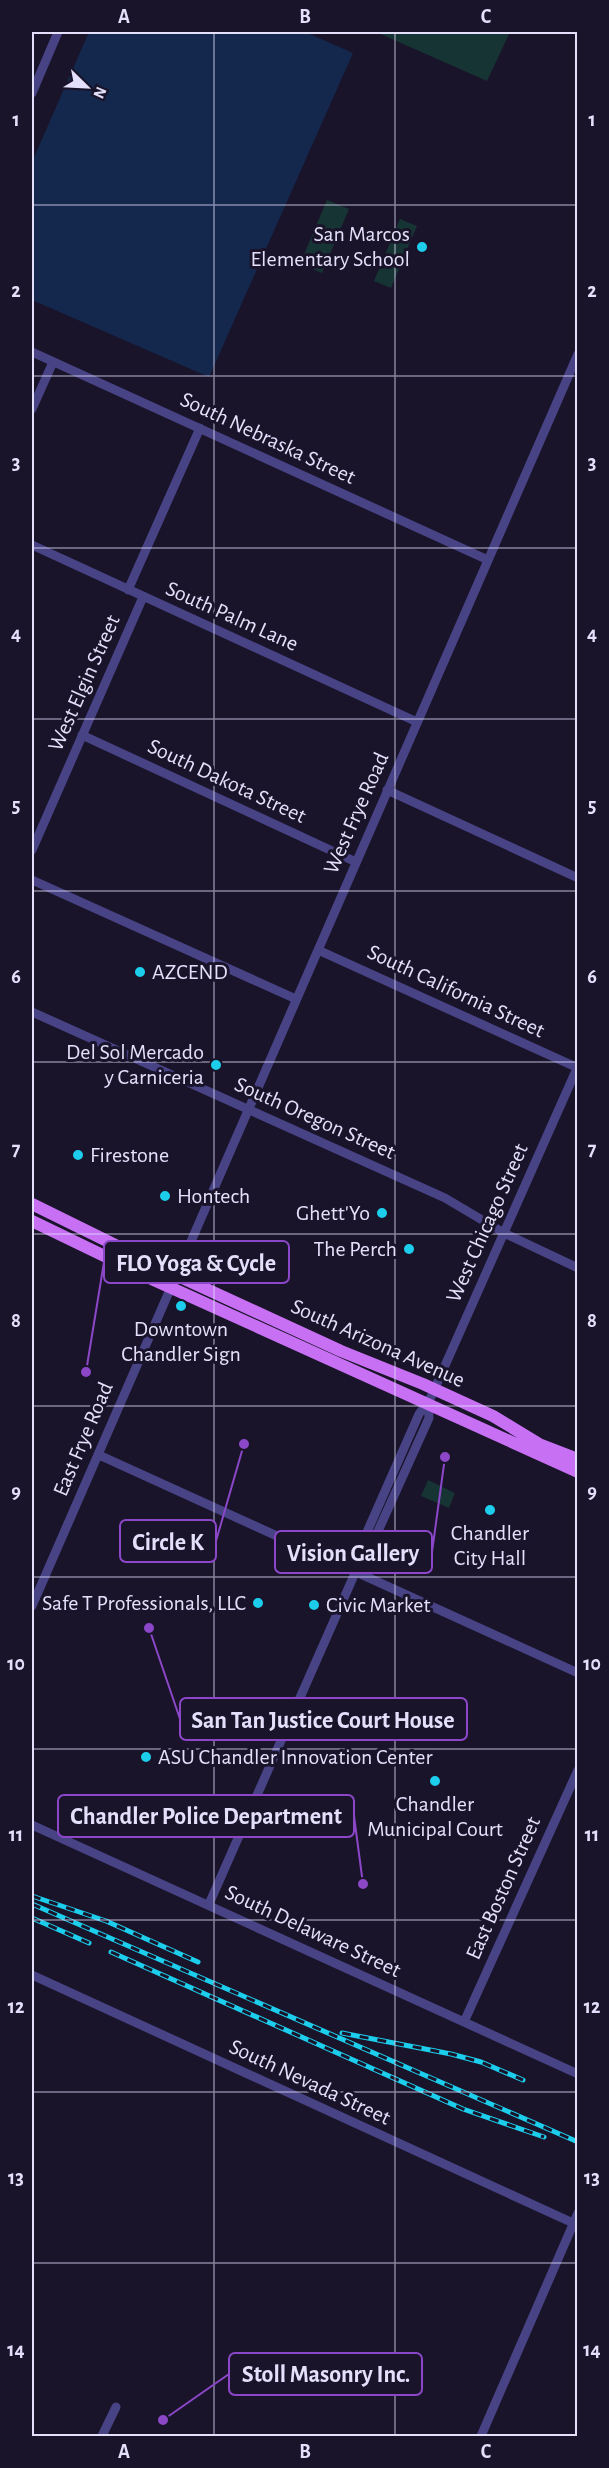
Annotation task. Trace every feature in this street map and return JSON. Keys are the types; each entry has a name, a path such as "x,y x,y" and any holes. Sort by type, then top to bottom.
{"main road":[{"name":"South Arizona Avenue","path":"32,1204 244,1306 394,1387 493,1416 539,1444 578,1459"},
{"name":"South Arizona Avenue","path":"32,1221 239,1318 339,1356 401,1374 431,1396 578,1472"},
{"path":"90,1249 95,1235"},
{"path":"124,1265 130,1252"},
{"path":"239,1318 244,1306"},
{"path":"394,1387 401,1374"}],"street":[{"path":"32,93 58,32"},
{"name":"South Nebraska Street","path":"32,352 488,560"},
{"name":"West Frye Road","path":"171,1288 578,354"},
{"path":"32,410 53,362"},
{"name":"West Elgin Street","path":"128,590 200,428"},
{"name":"South Palm Lane","path":"32,545 417,722"},
{"name":"West Elgin Street","path":"32,850 143,597"},
{"name":"South Dakota Street","path":"82,735 356,862"},
{"path":"387,790 578,878"},
{"path":"32,880 296,999"},
{"name":"South California Street","path":"318,950 577,1067"},
{"name":"South Oregon Street","path":"32,1012 445,1198 504,1233 578,1268"},
{"name":"West Chicago Street","path":"209,1905 355,1573 356,1557 419,1414 431,1396 577,1067"},
{"name":"East Frye Road","path":"32,1606 171,1288"},
{"path":"99,1455 578,1673"},
{"name":"East Boston Street","path":"464,2022 578,1770"},
{"name":"South Delaware Street","path":"32,1825 578,2074"},
{"name":"South Nevada Street","path":"32,1976 573,2223"},
{"path":"481,2436 578,2213"},
{"path":"102,2436 116,2407"}],"green space":[{"path":"376,32 510,32 487,81"},
{"path":"327,200 349,209 322,273 300,264"},
{"path":"400,219 417,226 391,288 374,281"},
{"path":"428,1480 455,1493 449,1508 421,1496"}],"water":[{"path":"89,32 305,32 353,53 209,377 32,300 32,162"}],"railway":[{"path":"32,1896 106,1921 198,1962"},
{"path":"32,1904 578,2142"},
{"path":"32,1918 89,1943"},
{"path":"111,1952 463,2109 544,2137"},
{"path":"342,2033 451,2054 481,2062 523,2080"}],"place":[{"name":"San Marcos Elementary School","path":"422,247"},
{"name":"AZCEND","path":"140,972"},
{"name":"Del Sol Mercado y Carniceria","path":"216,1065"},
{"name":"Firestone","path":"78,1155"},
{"name":"Hontech","path":"165,1196"},
{"name":"Ghett'Yo","path":"382,1213"},
{"name":"The Perch","path":"409,1249"},
{"name":"Downtown Chandler Sign","path":"181,1306"},
{"name":"FLO Yoga & Cycle","path":"86,1372"},
{"name":"Circle K","path":"244,1444"},
{"name":"Vision Gallery","path":"445,1457"},
{"name":"Chandler City Hall","path":"490,1510"},
{"name":"Safe T Professionals, LLC","path":"258,1603"},
{"name":"Civic Market","path":"314,1605"},
{"name":"San Tan Justice Court House","path":"149,1628"},
{"name":"ASU Chandler Innovation Center","path":"146,1757"},
{"name":"Chandler Municipal Court","path":"435,1781"},
{"name":"Chandler Police Department","path":"363,1884"},
{"name":"Stoll Masonry Inc.","path":"163,2420"}]}
